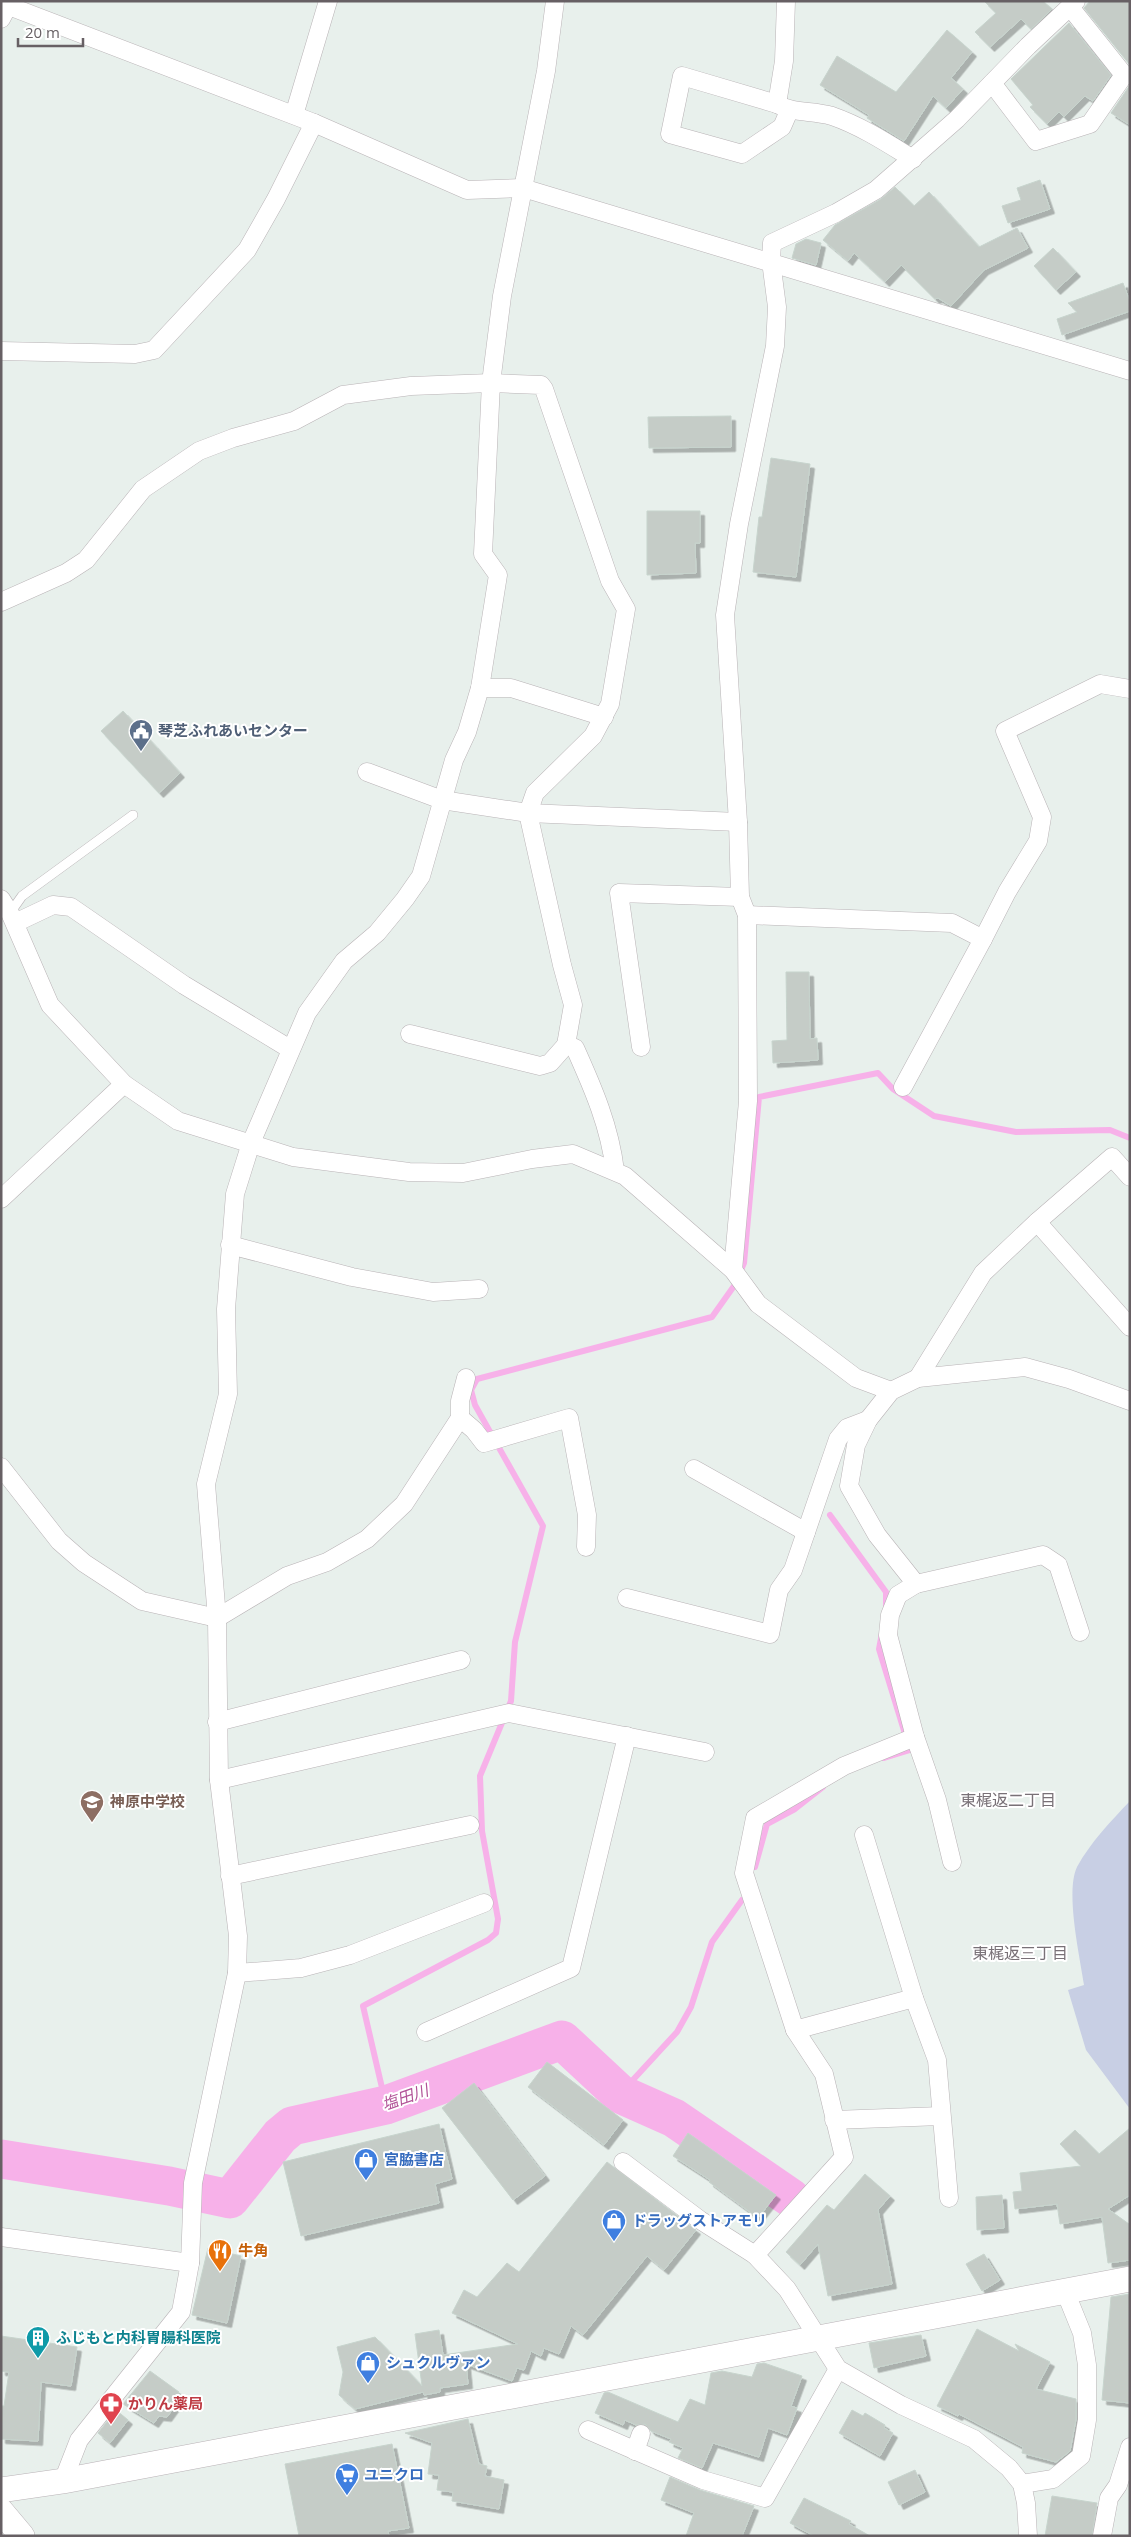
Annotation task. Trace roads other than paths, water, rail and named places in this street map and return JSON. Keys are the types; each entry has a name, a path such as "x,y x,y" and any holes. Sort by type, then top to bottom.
{"street":[{"path":"294,115 328,1"},
{"path":"63,2481 79,2440 181,2312 190,2263 192,2190 238,1973 238,1936 219,1780 217,1618 206,1484 228,1394 226,1309 235,1194 251,1143 306,1013 339,967 377,933 421,876 454,760 467,732 480,688 498,575 483,554 491,383 502,296 546,71 555,1"},
{"path":"786,1 783,107 782,127 742,154 670,134 682,76 783,107 810,110 834,117 872,134 913,159"},
{"path":"733,1270 748,1101 747,915 740,897 738,822 724,615 739,524 775,346 776,307 771,262 772,243 836,213 876,190 913,159 1073,4 1124,75 1090,124 1036,141 992,83"},
{"path":"4,9 294,115 467,190 522,188 1130,371"},
{"path":"1,351 135,354 154,350 247,250 276,199 314,123"},
{"path":"1,602 66,573 86,560 143,489 199,450 233,438 294,421 343,395 411,386 491,383 541,385 544,389 610,581 626,609 610,704 604,717 593,736 535,793 528,813 562,965 573,1005 566,1045 550,1063 540,1066 410,1034"},
{"path":"903,1087 1007,892 1038,841 1042,818 1005,732 1100,684 1130,688"},
{"path":"480,688 511,688 604,717"},
{"path":"367,772 442,800 528,813 738,822"},
{"path":"641,1048 619,893 740,897"},
{"path":"290,1048 184,985 71,906 54,905 7,914 50,1005 124,1084 178,1121 294,1157 409,1172 463,1173 532,1159 573,1154 625,1176 733,1270 758,1304 856,1378 891,1390"},
{"path":"747,915 952,923 983,940"},
{"path":"566,1045 575,1048 598,1100 612,1146 615,1171"},
{"path":"1,1198 124,1084"},
{"path":"918,1378 983,1272 1112,1157 1130,1177"},
{"path":"1037,1222 1130,1327"},
{"path":"230,1245 352,1278 424,1290 479,1289"},
{"path":"916,1584 877,1536 849,1486 856,1445 868,1420 891,1390 918,1378 1025,1367 1069,1379 1130,1401"},
{"path":"1,1467 59,1541 84,1564 142,1600 217,1618 287,1576 327,1562 368,1539 404,1504 460,1418 460,1401 466,1378"},
{"path":"460,1418 474,1430 484,1443 569,1418 587,1515 586,1547"},
{"path":"628,1598 770,1634 780,1590 793,1570 838,1439 847,1428 868,1420"},
{"path":"694,1469 806,1532"},
{"path":"952,1862 937,1800 915,1737 888,1635 890,1616 898,1595 916,1584 1043,1556 1058,1565 1080,1632"},
{"path":"217,1722 461,1660"},
{"path":"219,1780 509,1713 705,1752"},
{"path":"426,2032 571,1968 627,1736"},
{"path":"755,2255 844,2157 824,2074 795,2030 744,1873 755,1818 844,1766 915,1737"},
{"path":"230,1876 470,1825"},
{"path":"864,1835 914,1998 937,2060 949,2198"},
{"path":"238,1973 301,1968 350,1955 484,1902"},
{"path":"795,2030 914,1998"},
{"path":"834,2120 941,2116"},
{"path":"623,2162 700,2220 755,2255 787,2289 838,2369 901,2406 974,2439 1009,2468 1022,2484 1026,2503 1024,2534"},
{"path":"1,2237 190,2263"},
{"path":"1,2490 63,2481 1130,2279"},
{"path":"1022,2484 1053,2479 1081,2456 1087,2420 1087,2365 1082,2333 1065,2291"},
{"path":"588,2430 703,2480 765,2498 838,2369"},
{"path":"635,2450 641,2434"},
{"path":"1102,2536 1109,2498 1118,2484 1130,2447"},
{"path":"1,2511 22,2536"}],"lane":[{"path":"7,914 22,896 133,815"}],"waterway":[{"path":"386,2105 363,2006 488,1940 496,1933 498,1919 482,1831 480,1776 511,1701 515,1642 543,1526 475,1405 471,1390 477,1379 712,1317 734,1286 744,1263 759,1097 878,1073 893,1089 934,1116 1016,1132 1110,1130 1130,1138"},
{"path":"830,1515 886,1592 886,1608"},
{"path":"882,1633 879,1649 910,1750 884,1758"},
{"path":"755,1867 767,1824 795,1809 823,1787"},
{"path":"620,2094 677,2032 691,2007 712,1942 742,1900"},
{"name":"塩田川","path":"1,2159 169,2186 230,2199 280,2136 292,2126 386,2105 562,2040 620,2094 674,2118 791,2198"}],"place":[{"name":"琴芝ふれあいセンター","path":"141,752"},
{"name":"神原中学校","path":"92,1823"},
{"name":"宮脇書店","path":"366,2181"},
{"name":"ドラッグストアモリ","path":"614,2242"},
{"name":"牛角","path":"220,2272"},
{"name":"ふじもと内科胃腸科医院","path":"38,2359"},
{"name":"シュクルヴァン","path":"368,2384"},
{"name":"かりん薬局","path":"111,2425"},
{"name":"ユニクロ","path":"347,2496"}],"district":[{"name":"東梶返二丁目","path":"1008,1800"},
{"name":"東梶返三丁目","path":"1020,1953"}]}
